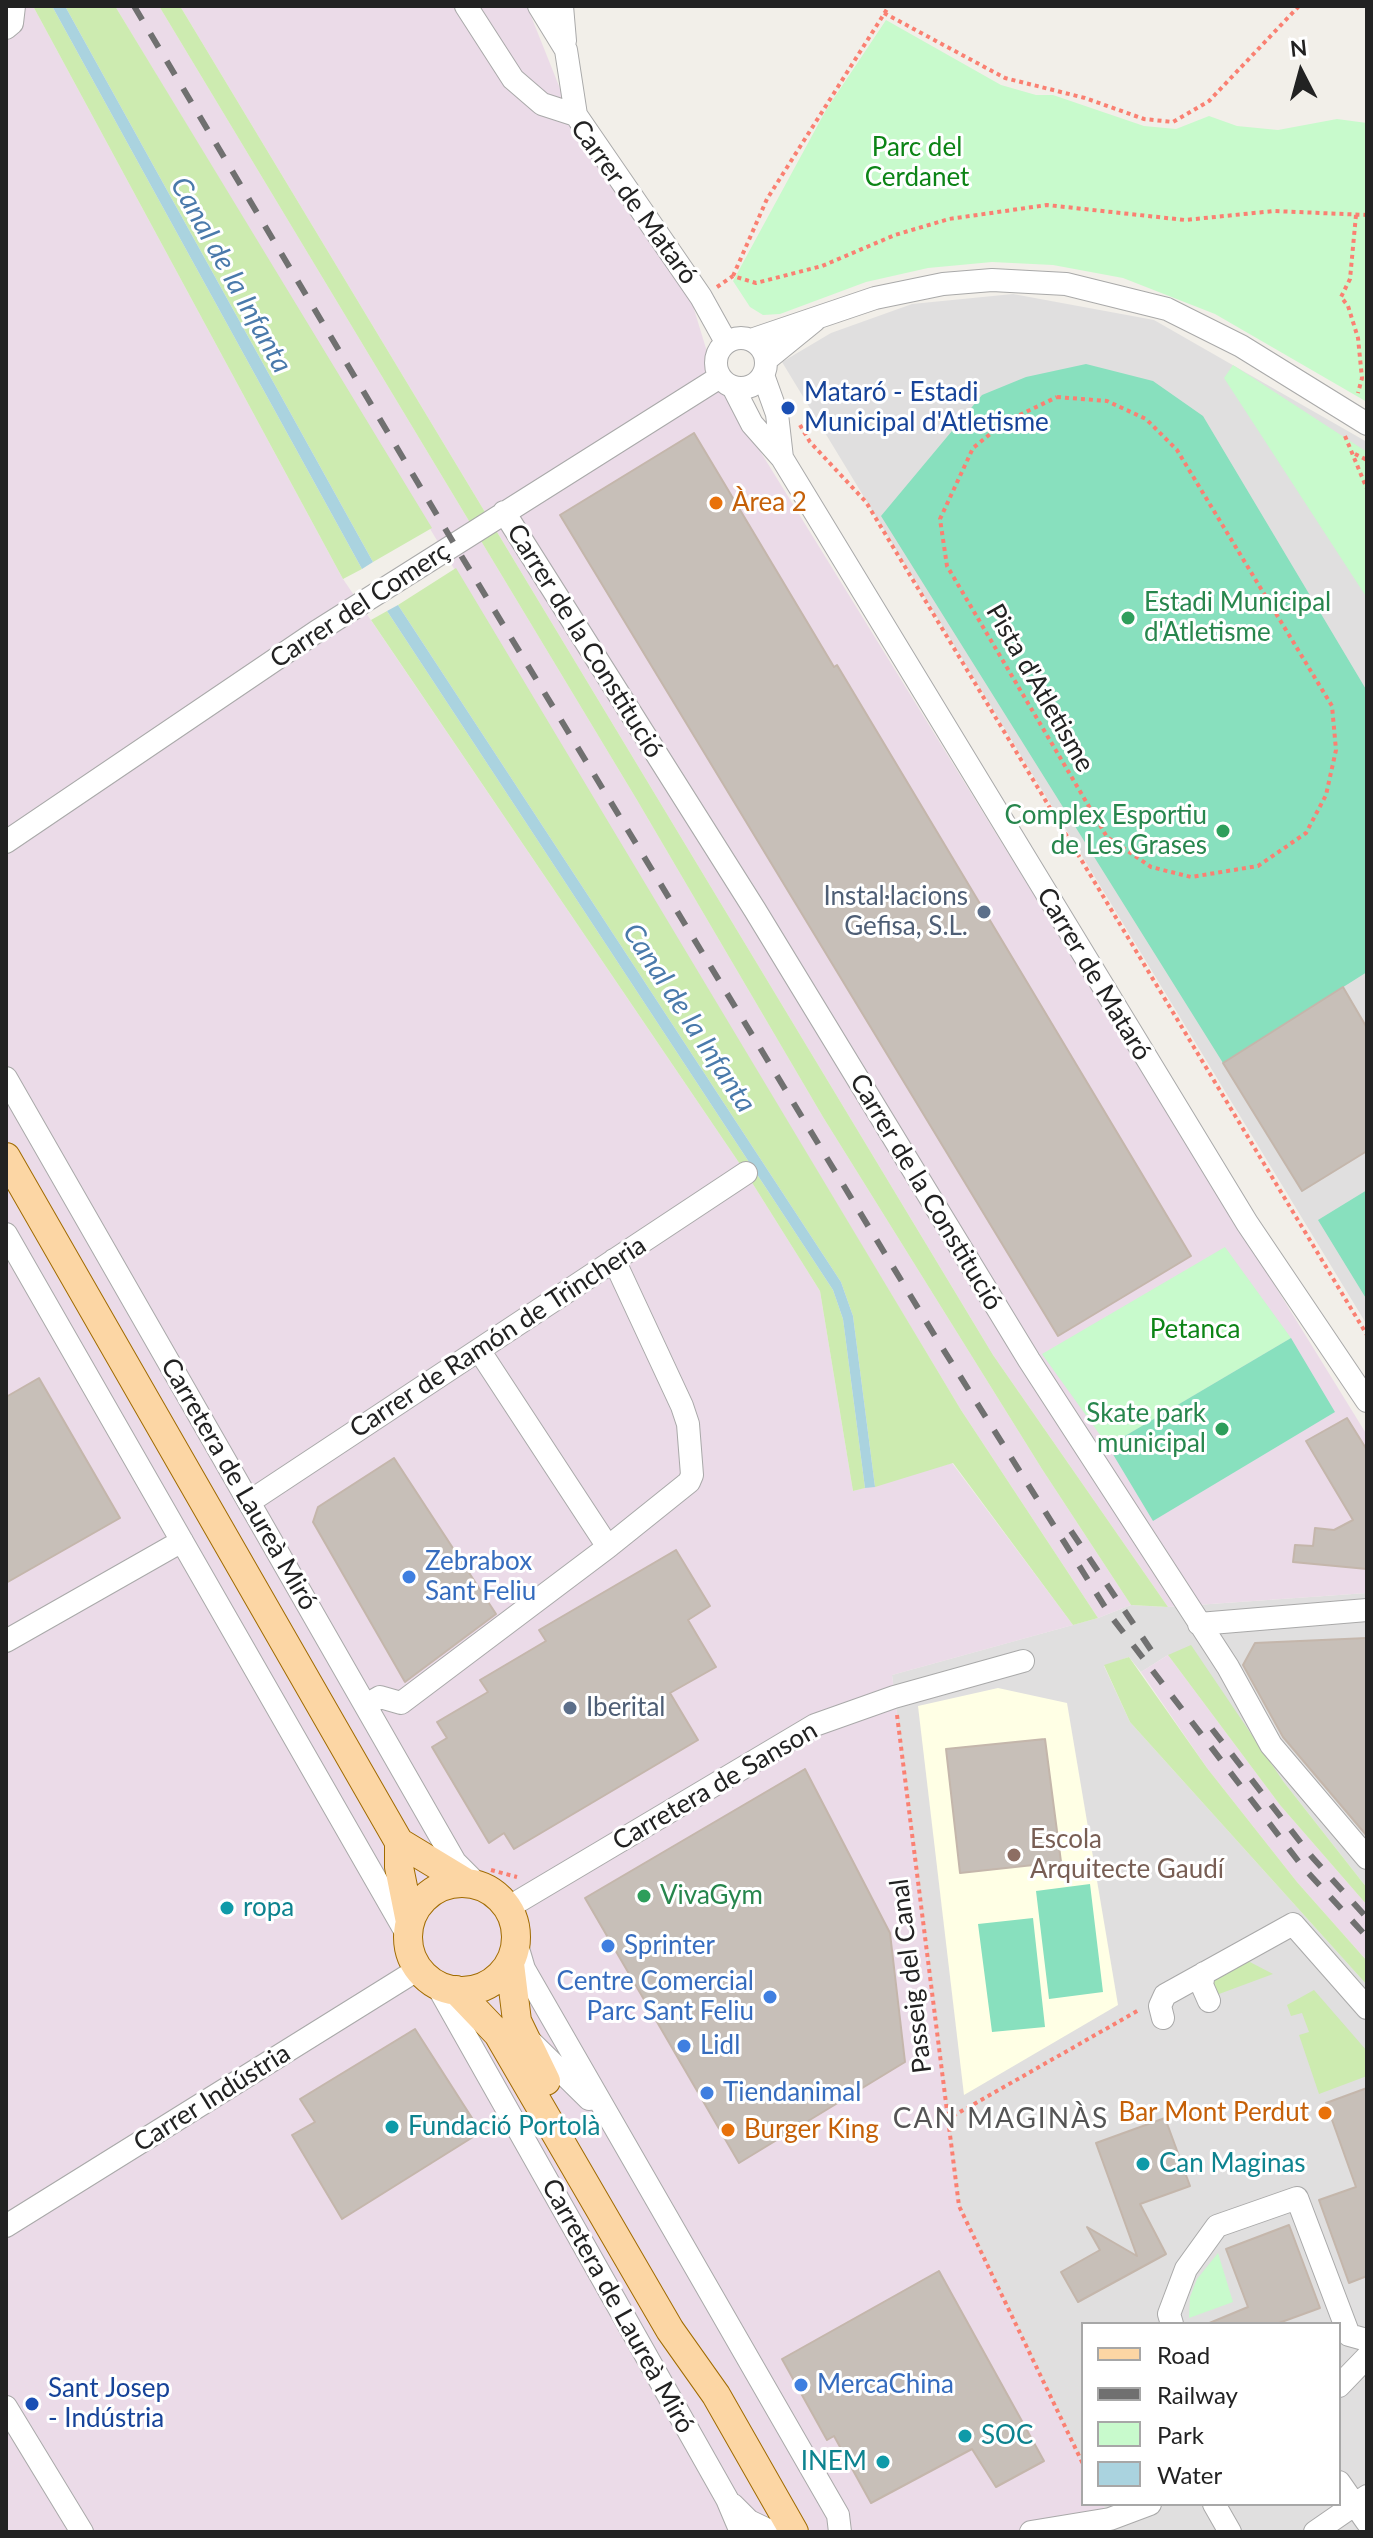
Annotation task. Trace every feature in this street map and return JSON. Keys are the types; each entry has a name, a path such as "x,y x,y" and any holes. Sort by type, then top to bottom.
{"main road":[{"name":"Carretera de Laureà Miró","path":"6,1157 399,1842 399,1867 409,1929"},
{"name":"Carretera de Laureà Miró","path":"399,1842 472,1883"},
{"path":"472,1883 500,1897 509,1907 513,1953 497,1979 481,1987 437,1982 409,1929 426,1895 443,1886 472,1883"},
{"name":"Carretera de Laureà Miró","path":"513,1953 513,2004 521,2032 685,2323 716,2395"},
{"name":"Carretera de Laureà Miró","path":"437,1982 498,2034 670,2330 716,2395 794,2532"}],"street":[{"name":"Carrer de Mataró","path":"466,6 513,79 542,104 576,115 701,297 726,342"},
{"path":"539,6 566,50"},
{"path":"562,6 576,115"},
{"path":"751,340 875,298 943,284 992,280 1082,287 1167,309 1241,346 1367,424"},
{"path":"764,368 761,348 751,340 738,338 726,342 716,358 726,382 750,386 764,368 814,321"},
{"name":"Carrer de Mataró","path":"764,368 777,414 782,458"},
{"name":"Carrer de Mataró","path":"726,382 752,424 782,458 1239,1210 1367,1401"},
{"name":"Carrer del Comerç","path":"6,842 316,632 504,512 726,382"},
{"name":"Carrer de la Constitució","path":"504,512 755,910 1020,1347 1228,1667 1271,1745 1367,1858"},
{"name":"Carretera de Laureà Miró","path":"6,1078 455,1862 472,1883"},
{"name":"Carrer de Ramón de Trincheria","path":"249,1502 746,1173"},
{"path":"6,1234 409,1929"},
{"path":"366,1705 380,1697 401,1703 689,1482 692,1475 688,1424 682,1406 614,1260"},
{"path":"479,1350 608,1547"},
{"path":"6,1641 182,1541"},
{"path":"1199,1624 1367,1610"},
{"name":"Carretera de Sanson","path":"509,1907 815,1725 894,1697 1023,1661"},
{"path":"1163,2018 1160,2006 1165,1995 1293,1924 1367,2008"},
{"path":"513,1953 838,2515 840,2532"},
{"path":"1204,1973 1202,1985 1209,2001"},
{"name":"Carretera de Laureà Miró","path":"437,1982 727,2499 741,2532"},
{"name":"Carrer Indústria","path":"6,2226 437,1982"},
{"path":"521,2032 579,2086 606,2128 632,2157"},
{"path":"1171,2322 1169,2314 1186,2269 1217,2226 1297,2198 1349,2335 1367,2340"},
{"path":"1341,2384 1367,2357"},
{"path":"6,2407 82,2532"},
{"path":"1315,2532 1363,2508 1341,2484"},
{"name":"Carretera de Laureà Miró","path":"727,2499 749,2521 772,2532"},
{"path":"1031,2532 1114,2526 1147,2506"},
{"path":"1215,2506 1230,2532"}],"path":[{"path":"701,297 733,276 767,199 889,6"},
{"path":"884,13 1005,78 1085,98 1144,119 1173,122 1209,101 1299,6"},
{"path":"733,276 756,283 822,266 895,235 949,219 1047,205 1185,220 1274,211 1367,215"},
{"path":"1356,215 1350,279 1341,297 1348,306 1358,338 1362,378 1358,395"},
{"name":"Pista d'Atletisme","path":"1057,397 1107,401 1146,419 1177,450 1332,706 1336,750 1326,795 1306,833 1258,866 1191,877 1151,867 1107,837 947,566 940,519 973,448 1005,422 1057,397"},
{"path":"1342,429 1367,489"},
{"path":"810,442 866,502 1367,1335"},
{"path":"1353,453 1367,460"},
{"name":"Passeig del Canal","path":"894,1697 959,2206 1081,2460"},
{"path":"946,2120 1165,1995"}],"shaded area":[{"path":"6,6 33,6 343,579 746,1173 820,1291 853,1491 952,1463 1073,1625 892,1675 959,2206 1081,2460 1081,2506 1104,2506 1110,2519 1031,2532 6,2532"},
{"path":"115,6 159,6 637,800 823,1117 1042,1469 1131,1605 1098,1618 961,1410"},
{"path":"180,6 527,6 573,121 690,296 715,378 1367,1435 1367,1593 1168,1607 993,1355"},
{"name":"Complex Esportiu de Les Grases","path":"1013,294 1154,320 1367,442 1367,1325 782,362 831,333 912,304"},
{"path":"1367,1593 1367,1888 1283,1781 1168,1655 1141,1672 1129,1657 1104,1666 1130,1722 1367,1985 1367,2532 1031,2532 1110,2518 1104,2506 1341,2506 1341,2322 1081,2322 1081,2460 959,2206 892,1675 1098,1618 1131,1605 1168,1607"},
{"path":"1168,1655 1280,1805 1367,1905 1367,1961 1297,1882 1207,1768 1141,1672"},
{"name":"Escola Arquitecte Gaudí","path":"998,1688 1067,1703 1118,2005 964,2095 918,1706"}],"green space":[{"path":"33,6 52,6 362,569 343,579"},
{"path":"65,6 115,6 432,528 373,562"},
{"path":"159,6 180,6 993,1355 1168,1607 1131,1605 1042,1469 823,1117 637,800"},
{"name":"Parc del Cerdanet","path":"886,20 1001,85 1036,95 1053,95 1144,126 1176,129 1209,116 1237,126 1278,130 1337,119 1367,123 1367,402 1215,314 1123,278 1053,265 992,262 928,268 866,282 780,314 763,315 750,307 733,281 826,110"},
{"name":"Complex Esportiu de Les Grases","path":"1086,364 1153,381 1203,416 1367,691 1367,972 1223,1063 881,516 982,395 1026,377"},
{"path":"1233,365 1367,452 1367,598 1224,378"},
{"path":"456,568 961,1410 1098,1618 1073,1625 953,1463 875,1487 853,1316 841,1282 398,605"},
{"path":"387,611 833,1290 843,1319 865,1488 853,1491 820,1291 746,1173 371,620"},
{"path":"1367,1190 1367,1300 1318,1220"},
{"name":"Petanca","path":"1225,1247 1291,1338 1108,1446 1042,1354"},
{"name":"Skate park municipal","path":"1291,1338 1335,1412 1153,1521 1108,1446"},
{"path":"1191,1645 1283,1781 1367,1888 1367,1905 1280,1805 1168,1655"},
{"path":"1129,1657 1207,1768 1297,1882 1367,1961 1367,1985 1130,1722 1104,1665"},
{"path":"1090,1884 1103,1992 1049,1999 1036,1891"},
{"path":"1033,1918 1045,2027 992,2032 978,1924"},
{"path":"1248,1961 1273,1974 1211,1997 1209,1982"},
{"path":"1314,1990 1367,2051 1367,2076 1319,2094 1299,2035 1309,2032 1302,2013 1291,2016 1287,2005"},
{"path":"1218,2253 1233,2302 1189,2318 1190,2297 1197,2279"}],"water":[{"path":"52,6 65,6 373,562 362,569"},
{"path":"398,605 841,1282 853,1316 875,1487 865,1488 843,1319 833,1290 387,611"}],"building":[{"path":"694,433 834,667 837,665 1191,1256 1058,1336 560,515"},
{"path":"1343,987 1367,1028 1367,1151 1302,1191 1223,1063"},
{"path":"39,1378 120,1518 6,1583 6,1397"},
{"path":"1347,1418 1367,1450 1367,1569 1293,1562 1295,1545 1313,1546 1315,1528 1334,1530 1353,1520 1306,1441"},
{"name":"Zebrabox Sant Feliu","path":"394,1458 496,1614 405,1682 313,1522 318,1507"},
{"name":"Iberital","path":"676,1550 710,1606 688,1620 716,1667 670,1693 698,1740 514,1849 504,1833 489,1843 432,1747 447,1738 437,1722 488,1692 480,1680 546,1641 539,1630"},
{"path":"1367,1638 1367,1836 1283,1737 1243,1665 1255,1643"},
{"path":"1045,1739 1061,1862 960,1873 946,1749"},
{"name":"Centre Comercial Parc Sant Feliu","path":"805,1769 890,1933 905,2062 739,2163 585,1898"},
{"name":"Fundació Portolà","path":"415,2029 481,2132 342,2219 292,2135 315,2122 300,2099"},
{"path":"1367,2088 1367,2276 1349,2283 1319,2200 1356,2187 1326,2103"},
{"path":"1165,2118 1190,2186 1140,2204 1166,2254 1078,2302 1061,2272 1100,2250 1087,2227 1137,2256 1096,2143"},
{"path":"1289,2225 1320,2308 1282,2322 1212,2322 1248,2307 1226,2249"},
{"path":"939,2271 1044,2461 996,2487 972,2449 871,2503 834,2436 827,2440 782,2359"}],"railway":[{"path":"134,6 462,557 938,1341 1110,1615 1302,1866 1367,1937"},
{"path":"1071,1531 1151,1650"},
{"path":"1212,1729 1312,1857 1367,1918"}],"place":[{"name":"Mataró - Estadi Municipal d'Atletisme","path":"788,408"},
{"name":"Àrea 2","path":"716,503"},
{"name":"Estadi Municipal d'Atletisme","path":"1128,618"},
{"name":"Complex Esportiu de Les Grases","path":"1223,831"},
{"name":"Instal·lacions Gefisa, S.L.","path":"984,912"},
{"name":"Skate park municipal","path":"1222,1429"},
{"name":"Zebrabox Sant Feliu","path":"409,1577"},
{"name":"Iberital","path":"570,1708"},
{"name":"Escola Arquitecte Gaudí","path":"1014,1855"},
{"name":"VivaGym","path":"644,1896"},
{"name":"ropa","path":"227,1908"},
{"name":"Sprinter","path":"608,1946"},
{"name":"Centre Comercial Parc Sant Feliu","path":"770,1997"},
{"name":"Lidl","path":"684,2046"},
{"name":"Tiendanimal","path":"707,2093"},
{"name":"Bar Mont Perdut","path":"1325,2113"},
{"name":"Fundació Portolà","path":"392,2127"},
{"name":"Burger King","path":"728,2130"},
{"name":"Can Maginas","path":"1143,2164"},
{"name":"MercaChina","path":"801,2385"},
{"name":"Sant Josep - Indústria","path":"32,2404"},
{"name":"SOC","path":"965,2436"},
{"name":"INEM","path":"883,2462"}],"district":[{"name":"CAN MAGINÀS","path":"1001,2119"}],"water label":[{"name":"Canal de la Infanta","path":"231,275"},
{"name":"Canal de la Infanta","path":"689,1018"}]}
